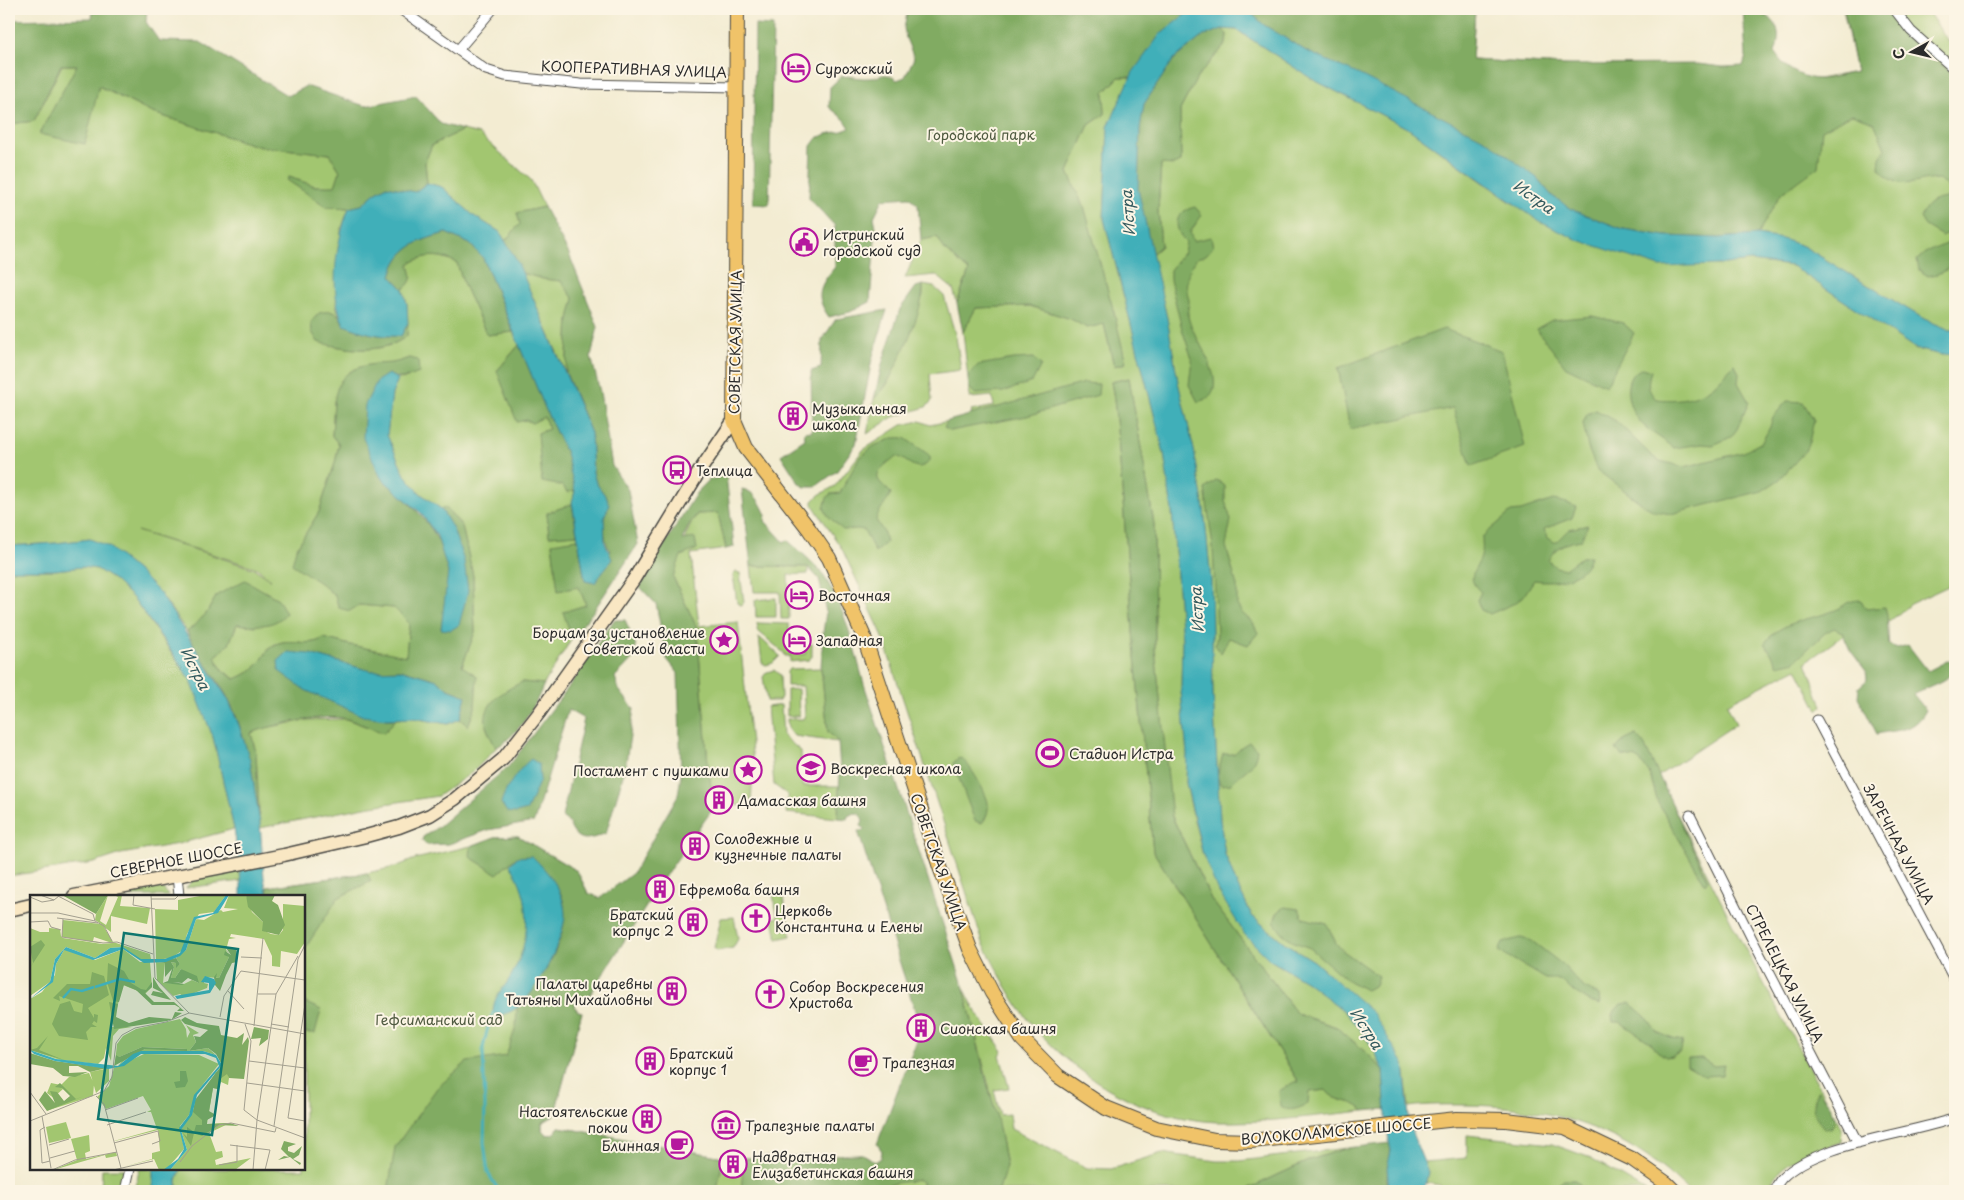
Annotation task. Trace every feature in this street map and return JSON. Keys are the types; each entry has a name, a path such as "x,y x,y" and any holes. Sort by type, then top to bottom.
{"main road":[{"name":"СОВЕТСКАЯ УЛИЦА","path":"737,9 734,420 746,448 809,529 829,558 860,629 940,868 970,949"},
{"name":"СЕВЕРНОЕ ШОССЕ","path":"79,895 366,836 400,827 430,815 455,799 503,759 540,713 634,579 699,472 734,420"},
{"path":"9,910 30,905"},
{"name":"ВОЛОКОЛАМСКОЕ ШОССЕ","path":"970,949 992,992 1022,1039 1058,1076 1106,1108 1156,1128 1215,1140 1251,1141 1457,1120 1506,1120 1565,1127 1632,1159 1666,1183 1674,1191"}],"street":[{"name":"КООПЕРАТИВНАЯ УЛИЦА","path":"400,9 486,70 512,77 581,84 737,87"},
{"path":"458,50 493,9"},
{"path":"1894,9 1911,31 1955,70"},
{"name":"ЗАРЕЧНАЯ УЛИЦА","path":"1817,720 1955,981"},
{"name":"СТРЕЛЕЦКАЯ УЛИЦА","path":"1690,815 1858,1143"},
{"path":"177,875 178,895"},
{"path":"1774,1191 1781,1179 1796,1166 1826,1152 1934,1126 1955,1118"},
{"path":"125,1191 130,1170"}],"green space":[{"path":"93,9 147,9 146,22 159,41 200,42 288,96 306,86 365,106 416,96 441,124 463,130 432,145 425,162 427,183 415,192 387,186 375,193 362,205 349,208 327,207 287,180 289,177 315,186 335,186 340,171 330,154 257,146 150,112 99,86 85,144 39,134 77,65 61,65 34,121 9,124 10,20 92,18"},
{"name":"Городской парк","path":"908,9 1210,9 1186,14 1161,33 1131,77 1119,77 1104,93 1105,114 1089,125 1068,172 1085,210 1114,312 1126,363 1114,366 1104,324 1087,328 1071,319 1030,306 976,308 963,332 957,303 969,271 945,250 937,237 921,240 918,205 909,197 883,199 874,217 876,227 870,302 850,312 829,317 824,310 820,291 825,280 835,267 835,226 809,198 811,146 817,138 850,128 845,120 829,107 830,87 842,76 867,78 886,75 897,80 905,77 914,58 904,28"},
{"path":"1244,9 1475,9 1472,60 1564,65 1698,64 1723,67 1743,66 1746,56 1743,9 1762,9 1761,14 1772,20 1777,29 1778,41 1775,53 1783,63 1798,74 1821,79 1856,72 1844,9 1889,9 1919,46 1955,75 1955,189 1946,186 1939,179 1908,184 1894,181 1887,176 1879,168 1880,158 1885,149 1874,122 1852,114 1822,130 1818,167 1781,194 1757,235 1719,238 1666,236 1623,229 1575,211 1552,196 1537,178 1306,51 1264,25"},
{"path":"1475,9 1472,60 1818,79 1856,72 1843,9 1926,9 1948,41 1955,37 1955,330 1950,330 1924,319 1803,246 1782,239 1757,235 1306,51"},
{"path":"755,25 773,26 769,205 753,204"},
{"path":"1222,29 1237,30 1312,79 1409,129 1512,203 1717,265 1750,261 1792,266 1916,349 1942,355 1955,353 1955,583 1910,604 1889,622 1880,609 1806,662 1822,706 1818,710 1797,668 1727,704 1736,724 1658,776 1740,939 1842,1129 1841,1142 1808,1154 1788,1164 1772,1180 1767,1191 1688,1191 1640,1152 1614,1137 1558,1117 1498,1106 1423,1105 1409,1107 1404,1064 1337,982 1314,961 1285,943 1252,916 1236,883 1225,854 1220,820 1213,695 1211,581 1204,509 1194,450 1152,254 1161,246 1158,210 1161,164 1181,162 1180,110 1198,76 1226,44 1227,34"},
{"path":"1222,29 1227,34 1226,44 1198,76 1180,110 1181,162 1173,165 1161,164 1158,210 1161,246 1152,254 1138,189 1140,128 1144,104 1174,59 1203,36"},
{"path":"62,65 78,65 40,134 98,86 150,112 257,146 330,154 340,171 335,187 315,186 289,177 327,207 349,208 341,230 336,305 339,315 330,311 318,342 352,349 364,349 387,346 407,336 407,304 403,289 411,278 409,264 421,258 433,256 457,263 464,285 487,335 513,332 519,345 497,371 526,420 544,417 549,429 538,433 563,486 567,492 575,491 572,504 547,513 549,536 577,534 578,539 552,544 559,590 579,586 586,605 564,612 572,638 544,684 522,682 486,727 496,748 474,771 438,796 365,807 260,828 256,753 251,733 265,728 307,720 346,719 384,733 396,719 413,718 448,724 460,719 468,725 475,708 462,666 475,632 473,576 462,526 446,508 441,509 420,493 405,475 387,435 392,394 398,379 408,378 409,358 394,364 374,364 334,400 332,436 339,444 335,463 319,512 296,549 323,585 335,596 339,608 359,605 394,608 409,623 406,657 324,638 307,643 285,642 272,646 255,667 236,679 223,671 215,657 229,644 237,624 256,626 278,599 256,587 217,595 206,614 187,632 160,593 139,572 109,547 90,539 9,546 9,124 34,121","holes":["137,531 257,568 271,580 255,569"]},
{"path":"1119,77 1131,77 1108,127 1104,219 1164,453 1172,511 1182,640 1181,691 1187,754 1186,783 1203,855 1270,960 1307,982 1344,1011 1374,1049 1383,1070 1337,1027 1297,1014 1211,899 1171,814 1155,649 1154,524 1129,378 1111,382 1119,451 1153,851 1305,1092 1327,1090 1340,1100 1358,1104 1364,1111 1291,1119 1235,1122 1191,1119 1166,1114 1118,1094 1096,1081 1074,1065 1037,1030 1014,999 983,943 881,632 842,549 813,505 813,501 819,495 835,486 863,450 902,425 920,421 930,425 972,416 971,411 994,406 992,396 970,398 963,332 976,308 1030,306 1071,319 1087,328 1104,324 1114,366 1126,363 1085,210 1068,172 1089,125 1105,114 1104,93"},
{"path":"463,130 479,134 531,180 544,207 517,213 520,224 505,241 500,232 474,216 442,187 427,183 425,162 432,145"},
{"path":"1955,197 1955,266 1928,276 1919,270 1917,260 1925,253 1950,242 1951,232 1942,236 1925,226 1920,218 1930,203"},
{"path":"544,207 569,254 598,327 591,356 600,392 612,466 628,490 638,544 592,613 572,638 563,612 586,605 579,587 558,591 552,543 578,539 585,581 595,583 610,551 604,532 607,498 596,483 593,472 591,433 566,373 569,319 574,299 561,281 543,279 522,273 505,241 520,224 517,213"},
{"path":"1195,207 1202,215 1190,232 1193,241 1211,237 1213,247 1206,255 1197,258 1187,277 1188,318 1214,377 1214,388 1209,397 1198,402 1189,385 1192,359 1182,329 1170,280 1170,270 1184,252 1186,243 1179,232 1177,221 1182,213"},
{"path":"446,233 470,244 483,258 513,332 487,335 464,285 457,263 451,260 433,256 421,258 409,264 411,281 403,289 391,276 399,258 411,246"},
{"path":"937,237 945,250 969,271 957,303 953,289 936,275 905,278 921,240"},
{"path":"522,273 543,279 561,281 574,299 569,319 566,373"},
{"path":"923,285 934,287 944,296 956,337 961,370 930,374 932,401 926,407 893,417 867,434 874,399 886,386 903,348 923,295"},
{"path":"923,285 919,308 904,349 887,384 874,399 882,364 900,309 916,287"},
{"path":"887,310 872,359 856,444 837,471 815,487 805,487 799,483 781,455 805,439 804,432 812,431 811,371 821,368 822,340 836,319"},
{"path":"330,311 339,315 344,325 379,335 401,336 408,323 407,336 387,346 364,349 352,349 318,342 312,332 311,322 319,313"},
{"path":"1592,316 1623,323 1634,333 1606,386 1566,367 1536,329 1552,320"},
{"path":"1444,329 1502,351 1525,447 1471,466 1453,408 1350,429 1338,368"},
{"path":"519,345 566,453 575,491 567,492 563,486 542,482 538,433 549,429 544,417 532,423 526,420 517,422 497,371"},
{"path":"409,358 418,360 419,373 404,378 396,378 388,374 381,478 424,519 439,542 449,577 447,600 441,629 468,591 459,548 441,509 446,508 462,526 473,576 475,632 462,666 477,676 475,708 468,726 460,719 466,696 448,689 437,680 403,670 371,671 310,654 386,719 396,719 384,733 347,719 326,718 285,723 251,733 256,753 259,821 248,758 235,713 228,698 187,632 206,614 217,595 245,580 278,599 286,613 270,624 237,624 229,644 215,657 223,671 235,679 255,667 272,646 285,642 307,643 324,638 406,656 409,623 394,608 359,605 350,611 339,608 335,596 323,585 292,564 296,549 319,512 335,463 339,444 332,436 335,398 337,388 342,379 349,372 360,367"},
{"path":"1034,358 1041,365 1032,382 1003,392 975,394 969,387 968,375 978,365"},
{"path":"1735,364 1739,373 1738,383 1749,402 1737,429 1731,437 1713,445 1702,444 1674,448 1643,425 1635,415 1629,402 1629,381 1632,375 1642,368 1651,371 1649,386 1651,393 1656,399 1671,400 1692,397 1706,391"},
{"path":"1129,378 1154,524 1155,649 1172,817 1211,899 1297,1014 1336,1027 1368,1054 1383,1070 1386,1109 1364,1111 1355,1104 1334,1097 1326,1090 1309,1092 1308,1104 1301,1107 1291,1110 1280,1107 1279,1091 1294,1082 1299,1082 1153,851 1119,451 1111,382"},
{"path":"1084,383 1099,384 1098,395 1027,416 950,431 944,427 948,421"},
{"path":"1787,401 1803,402 1814,420 1805,451 1780,479 1762,491 1671,514 1654,511 1645,506 1597,470 1588,448 1583,423 1587,414 1596,410 1616,421 1652,456 1660,461 1684,467 1744,452 1762,442 1773,417"},
{"path":"893,438 906,439 930,456 930,461 921,467 917,467 896,456 880,470 878,474 879,481 891,493 876,520 884,533 886,543 875,552 864,530 843,530 828,516 824,508 830,494 840,493 859,458 874,446"},
{"path":"726,475 734,547 726,549 718,513 697,514 682,540 695,538 697,549 681,556 673,577 697,628 712,794 708,807 712,810 663,879 659,877 652,879 649,885 650,892 654,894 588,998 582,996 576,999 574,1006 578,1011 582,1012 554,1116 542,1122 542,1130 547,1135 554,1134 559,1127 723,1157 717,1191 388,1191 395,1147 437,1088 467,1062 506,1056 516,1027 517,1008 545,971 560,940 564,924 564,908 561,894 548,881 517,857 497,874 470,857 471,846 495,837 518,836 577,871 588,893 600,898 633,873 678,795 681,775 678,673 667,659 656,604 640,587 649,569 697,492 709,480"},
{"path":"1217,480 1225,486 1225,501 1231,520 1226,546 1237,586 1237,605 1242,613 1253,623 1258,633 1248,645 1229,638 1221,653 1215,645 1217,635 1213,547 1205,489"},
{"path":"742,489 751,492 757,499 766,515 765,521 784,542 787,540 811,561 823,575 831,587 843,614 864,684 964,988 997,1117 1006,1166 999,1191 989,1189 989,1191 944,1191 944,1188 939,1186 930,1191 925,1191 922,1187 922,1182 919,1180 895,1183 863,1191 741,1191 744,1158 862,1154 875,1162 881,1158 882,1151 877,1144 919,1035 926,1034 929,1031 930,1023 917,1017 858,831 863,831 864,828 861,826 863,820 860,814 854,813 848,816 847,819 838,818 840,769 838,742 828,732 821,668 826,612 819,579 808,567 751,566"},
{"path":"1553,500 1576,507 1572,518 1544,529 1547,538 1555,543 1569,529 1588,525 1581,540 1561,546 1548,561 1556,567 1565,569 1581,557 1590,556 1587,564 1582,570 1568,578 1551,581 1534,580 1523,597 1515,603 1490,614 1481,610 1477,600 1481,592 1473,582 1472,577 1482,553 1482,537 1511,512 1521,511"},
{"path":"572,504 577,534 549,536 547,513"},
{"path":"718,513 726,549 691,554 699,626 738,622 753,762 751,807 727,804 728,798 724,792 717,790 712,794 697,628 673,577 685,537 697,514"},
{"path":"751,566 808,567 808,574 788,575 789,619 781,619 780,592 754,592"},
{"path":"82,567 97,569 114,580 134,599 191,681 213,737 234,829 178,844 121,854 94,863 9,876 9,570 55,570"},
{"path":"736,572 740,573 744,602 741,606 737,603 733,575"},
{"path":"776,598 776,617 756,617 755,600"},
{"path":"1861,600 1866,609 1885,607 1889,645 1898,648 1908,645 1928,671 1947,661 1955,662 1955,669 1946,679 1913,694 1926,710 1917,722 1906,728 1877,734 1858,697 1859,687 1867,680 1866,671 1850,650 1842,632 1834,628 1825,633 1795,661 1778,665 1765,643 1771,636 1787,626 1833,611 1851,601"},
{"path":"614,620 625,620 635,642 636,655 615,677 619,690 634,709 625,769 606,833 589,839 581,838 574,833 569,823 562,817 584,719 568,710 534,822 488,830 449,844 427,845 422,841 423,837 438,827 509,766 568,688"},
{"path":"757,623 789,624 790,654 805,654 805,644 812,644 812,656 809,660 790,662 790,656 785,656 784,653 758,631"},
{"path":"759,637 780,656 773,663 766,665 762,663"},
{"path":"821,668 828,732 838,742 794,736 788,728 787,719 803,719 805,715 803,686 787,686 787,672 789,669"},
{"path":"774,670 780,675 781,697 779,701 767,701 763,677 767,672"},
{"path":"522,682 544,684 536,703 519,728 496,748 486,726 487,710 496,698"},
{"path":"798,689 799,716 787,716 787,690"},
{"path":"781,705 783,736 801,751 802,786 839,786 838,818 786,813 788,795 774,785 767,707"},
{"path":"1636,735 1643,742 1708,880 1705,884 1658,803 1649,772 1637,758 1622,756 1616,749 1622,742"},
{"path":"1249,742 1257,749 1254,761 1231,784 1221,785 1217,777 1223,754 1234,754"},
{"path":"962,758 978,780 987,800 988,812 982,823 975,821 953,763 957,759"},
{"name":"Гефсиманский сад","path":"518,836 577,871 588,893 600,898 588,998 582,996 576,999 574,1006 578,1011 582,1012 554,1116 542,1123 542,1130 547,1135 554,1134 559,1127 723,1157 721,1170 742,1172 744,1158 862,1154 875,1162 1006,1166 992,1099 964,988 976,1012 1003,1051 1000,1055 1009,1088 994,1090 1000,1115 1009,1114 1011,1129 1087,1168 1111,1169 1162,1153 1216,1161 1239,1161 1347,1148 1310,1160 1247,1191 177,1191 177,1180 181,1170 305,1170 305,895 268,895 267,887 367,873 395,867 415,859 471,846 495,837"},
{"path":"240,870 241,881 186,888 193,879"},
{"path":"367,873 371,881 338,898 305,948 305,895 268,895 267,887"},
{"path":"163,888 167,895 121,895"},
{"path":"782,890 791,936 777,939 773,918 778,917 772,891"},
{"path":"1285,907 1299,909 1303,918 1327,924 1336,943 1342,950 1378,976 1375,985 1366,990 1347,980 1310,948 1294,942 1282,933 1274,922 1277,913"},
{"path":"734,917 738,939 733,948 717,951 714,948 721,918"},
{"path":"1521,938 1532,941 1563,965 1583,987 1599,995 1600,1005 1590,1002 1563,982 1556,979 1546,979 1499,951 1503,942"},
{"path":"305,1002 321,1010 315,1033 305,1033"},
{"path":"1630,1003 1648,1019 1657,1032 1683,1041 1681,1051 1666,1057 1657,1051 1651,1043 1620,1022 1613,1022 1612,1014 1621,1004"},
{"path":"1701,1058 1714,1066 1724,1065 1722,1075 1704,1076 1687,1066 1687,1059"},
{"path":"1818,1090 1830,1104 1835,1120 1831,1128 1824,1128 1815,1114 1813,1106"},
{"path":"1467,1135 1552,1144 1591,1158 1646,1191 1444,1191 1440,1185 1426,1183 1428,1172 1424,1162 1467,1158"},
{"path":"1390,1143 1391,1149 1387,1173 1389,1191 1247,1191 1310,1160 1347,1148"},
{"path":"102,1170 127,1170 123,1191 101,1191"},
{"path":"139,1170 153,1170 153,1191 135,1191"},
{"path":"1564,1180 1575,1180 1588,1191 1558,1191 1557,1185"}],"water":[{"name":"Истра","path":"1210,9 1244,9 1264,25 1306,51 1362,76 1488,141 1537,178 1552,196 1575,211 1623,229 1666,236 1719,238 1757,235 1782,239 1803,246 1924,319 1950,330 1955,330 1955,353 1942,355 1916,349 1792,266 1750,261 1717,265 1660,267 1578,240 1540,222 1409,129 1312,79 1237,30 1222,29 1203,36 1174,59 1144,104 1140,128 1138,189 1167,318 1204,509 1211,581 1213,695 1220,820 1225,854 1252,916 1285,943 1314,961 1373,1013 1404,1064 1410,1128 1428,1172 1424,1191 1389,1191 1387,1168 1391,1151 1387,1131 1383,1070 1374,1049 1344,1011 1307,982 1270,960 1245,935 1217,889 1203,855 1186,783 1187,754 1181,691 1182,640 1172,511 1164,453 1104,219 1108,127 1133,72 1161,33 1186,14"},
{"path":"427,183 442,187 474,216 500,232 518,263 591,433 593,472 596,483 607,498 609,506 604,517 605,543 612,559 595,583 585,581 572,502 575,491 566,453 548,415 483,258 470,244 446,233 411,246 399,258 391,276 403,289 407,304 408,323 401,336 372,334 344,325 339,312 335,282 337,251 349,208 362,205 375,193 387,186 415,192"},
{"path":"388,374 398,379 392,394 387,435 405,475 420,493 441,509 453,529 464,561 468,591 459,625 451,630 441,629 448,572 437,536 421,513 381,478 363,438 365,405 377,381"},
{"name":"Истра","path":"90,539 109,547 139,572 160,593 228,699 239,725 250,760 260,823 264,878 268,895 241,895 234,829 213,737 191,681 134,599 114,580 97,569 82,567 55,570 9,570 9,546"},
{"path":"288,652 310,654 371,671 403,670 437,680 448,689 466,696 460,719 448,724 413,718 386,719 363,716 305,690 279,671 278,661"},
{"path":"531,759 539,764 540,780 527,810 516,813 507,812 501,803 503,798 517,773"},
{"path":"532,856 544,868 562,897 565,914 563,926 551,960 530,994 518,1007 505,1014 493,1013 497,997 518,963 526,935 527,920 523,891 510,865 517,857"},
{"path":"153,1170 181,1170 177,1180 177,1191 153,1191"}],"waterway":[{"path":"493,1013 483,1048 484,1142 488,1173 499,1191"}],"place":[{"name":"Сурожский","path":"796,68"},
{"name":"Истринский городской суд","path":"804,242"},
{"name":"Музыкальная школа","path":"793,416"},
{"name":"Теплица","path":"677,470"},
{"name":"Восточная","path":"799,595"},
{"name":"Борцам за установление Советской власти","path":"724,640"},
{"name":"Западная","path":"797,640"},
{"name":"Стадион Истра","path":"1050,753"},
{"name":"Воскресная школа","path":"811,768"},
{"name":"Постамент с пушками","path":"748,770"},
{"name":"Дамасская башня","path":"719,800"},
{"name":"Солодежные и кузнечные палаты","path":"695,846"},
{"name":"Ефремова башня","path":"660,889"},
{"name":"Церковь Константина и Елены","path":"756,918"},
{"name":"Братский корпус 2","path":"693,922"},
{"name":"Палаты царевны Татьяны Михайловны","path":"672,991"},
{"name":"Собор Воскресения Христова","path":"770,994"},
{"name":"Сионская башня","path":"921,1028"},
{"name":"Братский корпус 1","path":"650,1061"},
{"name":"Трапезная","path":"863,1062"},
{"name":"Настоятельские покои","path":"647,1119"},
{"name":"Трапезные палаты","path":"726,1125"},
{"name":"Блинная","path":"679,1145"},
{"name":"Надвратная Елизаветинская башня","path":"733,1164"}]}
